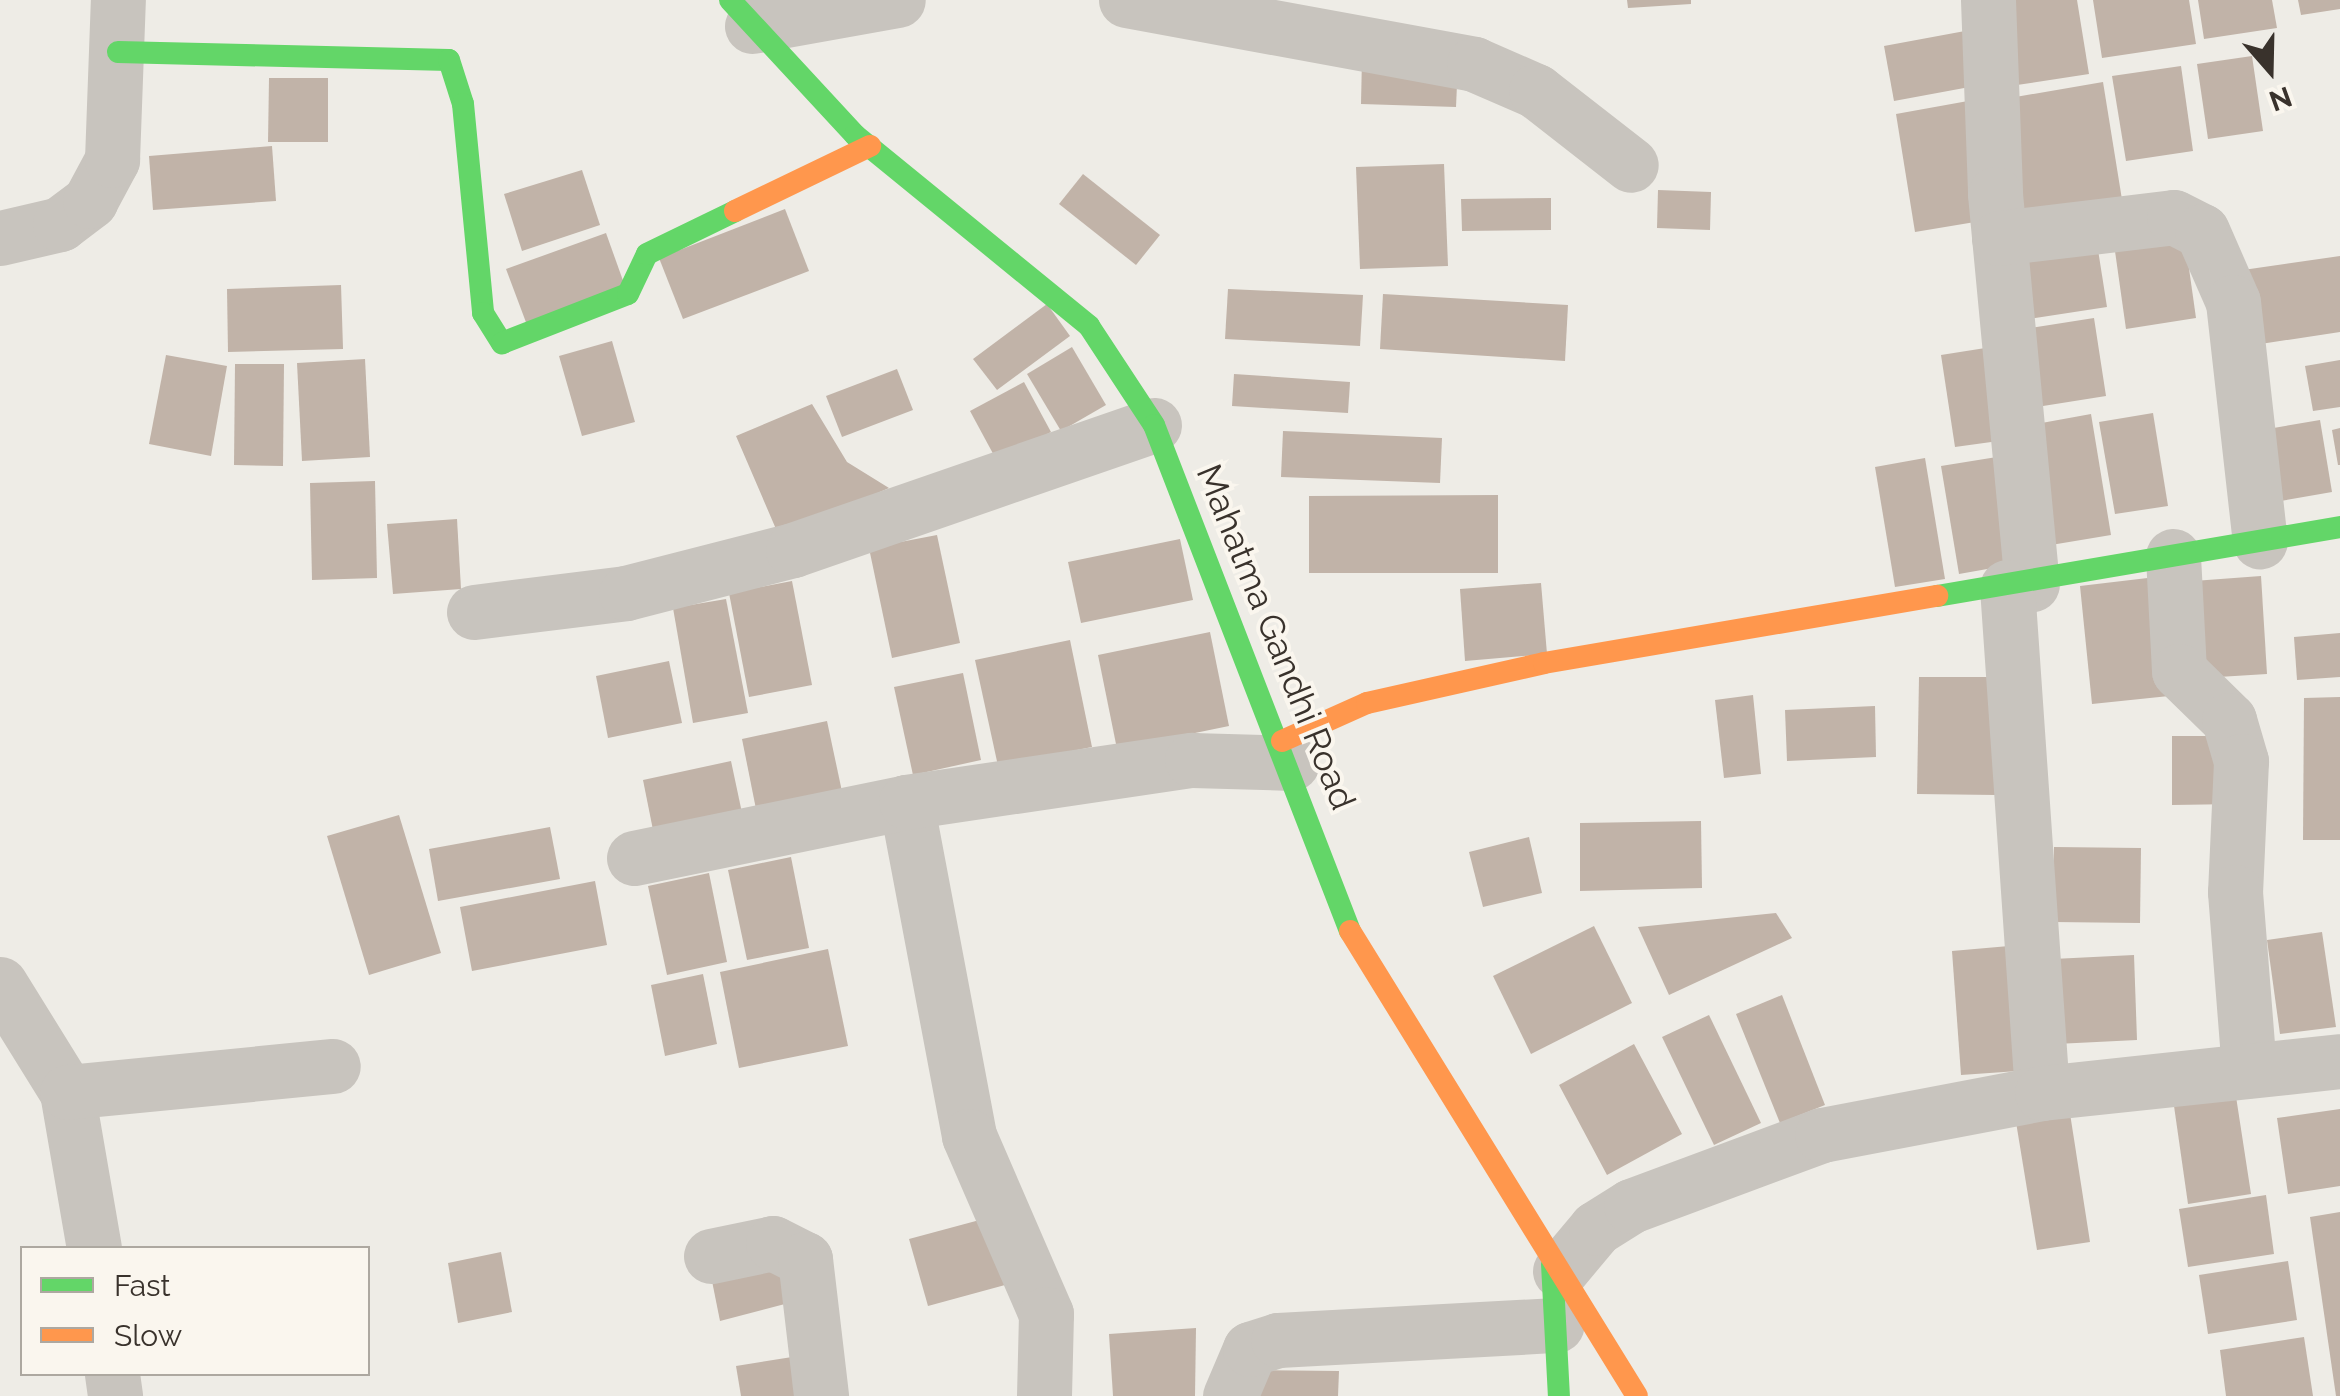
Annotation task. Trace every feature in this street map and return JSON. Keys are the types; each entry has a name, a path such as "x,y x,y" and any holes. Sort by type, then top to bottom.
{"street":[{"path":"741,13 898,0"},
{"path":"1126,0 1474,64 1536,91 1631,165"},
{"path":"1988,0 2042,1092"},
{"name":"Mahatma Gandhi Road","path":"741,13 870,146 1089,326 1154,424 1287,752 1355,942 1637,1396"},
{"path":"0,238 60,224 90,201 112,160 118,26 449,60 463,104 483,313 502,343 628,294 648,254 870,146"},
{"path":"1999,238 2174,217 2202,231 2233,302 2260,541"},
{"path":"474,612 626,593 792,550 1154,424"},
{"path":"634,858 906,802 1192,760 1287,752 1367,702 1461,681 2340,527"},
{"path":"2173,556 2179,671 2229,720 2241,762 2235,892 2249,1070"},
{"path":"906,802 969,1136 1046,1314 1044,1396"},
{"path":"0,984 20,1044 67,1092 94,1246"},
{"path":"1560,1396 1556,1265 1596,1228 1723,1166 1822,1135 2042,1092 2340,1061"},
{"path":"67,1092 333,1066"},
{"path":"711,1256 773,1243 806,1259 821,1396"},
{"path":"1230,1396 1250,1349 1278,1340 1557,1325"}],"building":[{"path":"1627,0 1691,0 1691,4 1628,8"},
{"path":"2004,0 2077,0 2089,74 2017,85"},
{"path":"2093,0 2189,0 2196,44 2102,58"},
{"path":"2198,0 2272,0 2277,28 2204,39"},
{"path":"2298,0 2340,0 2340,9 2301,15"},
{"path":"1965,31 1975,86 1894,101 1884,46"},
{"path":"2252,56 2263,131 2208,139 2197,64"},
{"path":"1362,58 1458,62 1456,107 1361,104"},
{"path":"2181,66 2193,151 2126,161 2112,76"},
{"path":"269,78 328,78 328,142 268,142"},
{"path":"2103,82 2124,212 2022,227 2004,99"},
{"path":"1968,101 1987,220 1915,232 1896,114"},
{"path":"272,146 276,201 153,210 149,156"},
{"path":"1444,164 1448,266 1360,269 1356,167"},
{"path":"582,170 600,225 522,251 504,194"},
{"path":"1083,174 1160,235 1136,265 1059,204"},
{"path":"1658,190 1711,192 1710,230 1657,228"},
{"path":"1551,198 1551,230 1462,231 1461,199"},
{"path":"785,209 809,271 683,319 659,258"},
{"path":"2183,226 2196,318 2126,329 2113,237"},
{"path":"606,233 626,289 527,325 506,269"},
{"path":"2096,237 2107,307 2023,320 2012,249"},
{"path":"2340,256 2340,332 2254,345 2243,270"},
{"path":"341,285 343,349 228,352 227,289"},
{"path":"1228,289 1363,295 1360,346 1225,339"},
{"path":"1383,294 1568,305 1565,361 1380,349"},
{"path":"1047,304 1070,336 997,390 973,359"},
{"path":"2094,318 2106,396 2024,409 2012,331"},
{"path":"612,341 635,422 582,436 559,356"},
{"path":"1998,346 2013,439 1955,447 1941,355"},
{"path":"1072,347 1106,405 1061,431 1027,374"},
{"path":"166,355 227,366 211,456 149,444"},
{"path":"365,359 370,457 302,461 297,363"},
{"path":"2340,360 2340,407 2313,411 2305,366"},
{"path":"235,364 284,364 283,466 234,465"},
{"path":"897,369 913,410 842,437 826,396"},
{"path":"1234,374 1350,382 1348,413 1232,406"},
{"path":"1024,382 1051,432 997,461 970,411"},
{"path":"812,404 847,462 889,488 779,536 736,436"},
{"path":"2153,413 2168,506 2115,514 2099,422"},
{"path":"2091,414 2111,535 2045,546 2025,426"},
{"path":"2320,420 2332,492 2275,502 2262,430"},
{"path":"2340,428 2340,465 2338,465 2332,430"},
{"path":"1283,431 1442,438 1440,483 1281,477"},
{"path":"2003,456 2021,563 1959,574 1941,466"},
{"path":"1925,458 1945,579 1895,587 1875,467"},
{"path":"375,481 377,578 312,580 310,483"},
{"path":"1498,495 1498,573 1309,573 1309,496"},
{"path":"457,519 461,589 393,594 387,524"},
{"path":"937,535 960,643 892,658 869,548"},
{"path":"1180,539 1193,600 1081,623 1068,562"},
{"path":"2261,576 2267,674 2186,679 2180,582"},
{"path":"2156,577 2169,696 2092,704 2080,586"},
{"path":"792,581 812,685 749,697 729,593"},
{"path":"1541,583 1547,654 1465,661 1460,589"},
{"path":"726,599 748,713 693,723 673,608"},
{"path":"1210,632 1229,726 1117,749 1098,655"},
{"path":"2340,633 2340,677 2297,680 2294,637"},
{"path":"1070,640 1092,747 998,766 975,660"},
{"path":"669,661 682,723 608,738 596,676"},
{"path":"963,673 981,760 913,775 894,687"},
{"path":"1919,677 1998,677 1996,795 1917,794"},
{"path":"1753,695 1761,774 1724,778 1715,700"},
{"path":"2340,697 2340,840 2303,840 2304,698"},
{"path":"1875,706 1876,757 1787,761 1785,710"},
{"path":"827,721 844,801 758,819 742,739"},
{"path":"2172,736 2236,736 2237,804 2172,805"},
{"path":"731,761 745,827 656,845 643,780"},
{"path":"399,815 441,953 369,975 327,836"},
{"path":"1701,821 1702,888 1580,891 1580,823"},
{"path":"550,827 560,879 438,901 429,849"},
{"path":"1529,837 1542,893 1483,907 1469,852"},
{"path":"2054,847 2141,848 2140,923 2053,922"},
{"path":"791,857 809,948 747,960 728,870"},
{"path":"709,873 727,962 667,975 648,886"},
{"path":"595,881 607,945 472,971 460,907"},
{"path":"1776,913 1792,938 1669,995 1638,927"},
{"path":"1594,926 1632,1003 1531,1054 1493,976"},
{"path":"2322,932 2336,1027 2280,1034 2267,940"},
{"path":"2009,946 2018,1071 1961,1075 1952,951"},
{"path":"828,949 848,1046 739,1068 720,972"},
{"path":"2134,955 2137,1040 2056,1044 2053,959"},
{"path":"703,974 717,1044 665,1056 651,985"},
{"path":"1782,995 1825,1105 1780,1123 1736,1014"},
{"path":"1709,1015 1761,1123 1714,1145 1662,1037"},
{"path":"1634,1044 1682,1134 1607,1175 1559,1085"},
{"path":"2235,1090 2251,1194 2188,1204 2173,1099"},
{"path":"2069,1107 2090,1242 2037,1250 2015,1116"},
{"path":"2340,1109 2340,1186 2288,1194 2277,1118"},
{"path":"2266,1195 2274,1254 2188,1267 2179,1209"},
{"path":"2340,1212 2340,1396 2336,1396 2310,1217"},
{"path":"987,1218 1005,1285 928,1306 909,1239"},
{"path":"501,1252 512,1312 458,1323 448,1263"},
{"path":"787,1252 804,1299 720,1321 710,1271"},
{"path":"2288,1261 2297,1320 2208,1334 2199,1275"},
{"path":"1196,1328 1195,1396 1113,1396 1109,1334"},
{"path":"2304,1337 2313,1396 2226,1396 2220,1350"},
{"path":"811,1354 818,1396 741,1396 736,1366"},
{"path":"1252,1370 1339,1371 1338,1396 1249,1396"}],"traffic: fast":[{"path":"730,0 855,135 1089,326 1154,425 1350,931"},
{"path":"118,52 449,60 463,104 483,313 502,343 628,294 647,254 735,211"},
{"path":"1937,596 2340,527"},
{"path":"1552,1264 1559,1396"}],"traffic: slow":[{"path":"735,211 870,146"},
{"path":"1282,741 1367,703 1544,663 1937,596"},
{"path":"1350,931 1637,1396"}]}
